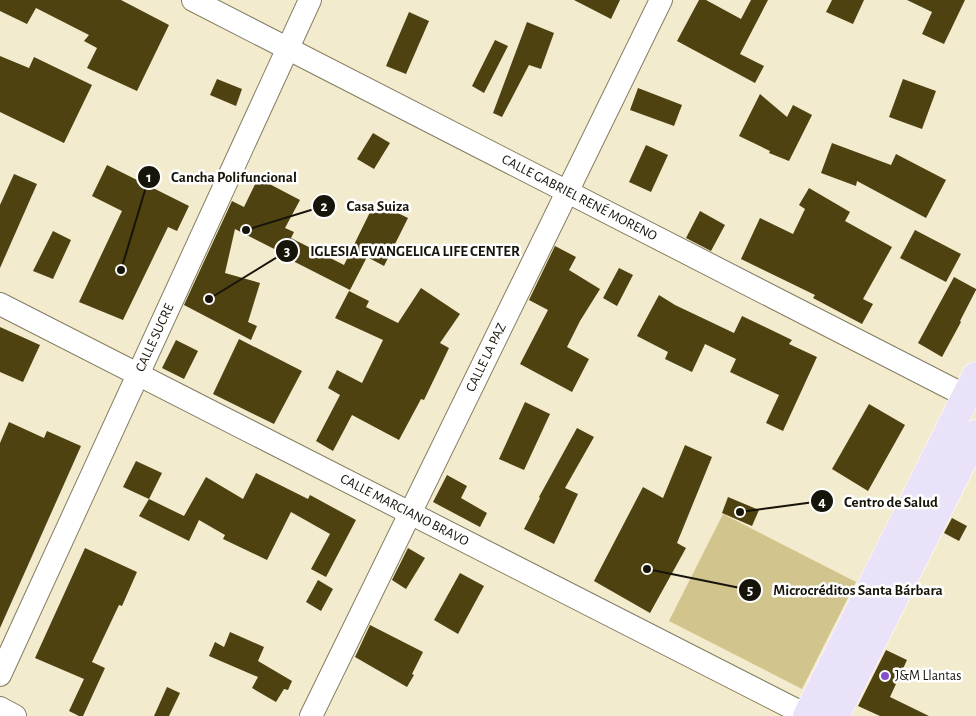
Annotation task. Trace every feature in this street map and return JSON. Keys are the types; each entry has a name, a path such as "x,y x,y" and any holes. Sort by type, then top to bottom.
{"main road":[{"path":"807,716 971,386"},
{"path":"835,716 976,434"}],"street":[{"name":"CALLE GABRIEL RENÉ MORENO","path":"193,0 567,192 971,386"},
{"name":"CALLE SUCRE","path":"0,675 310,0"},
{"name":"CALLE LA PAZ","path":"311,716 661,0"},
{"name":"CALLE MARCIANO BRAVO","path":"0,304 807,716"},
{"path":"0,708 16,716"}],"shaded area":[{"path":"723,514 856,582 802,689 669,621"}],"building":[{"path":"0,0 121,0 169,25 137,91 87,68 97,48 84,41 89,35 36,8 27,24 0,11"},
{"path":"574,0 620,0 611,19"},
{"path":"699,0 706,0 741,19 751,0 768,0 740,54 764,66 755,83 677,41"},
{"path":"832,0 864,0 853,24 826,12"},
{"path":"907,0 965,0 944,44 922,34 932,12"},
{"path":"409,12 429,21 406,74 386,66"},
{"path":"527,22 554,33 541,69 529,65 502,117 493,113"},
{"path":"495,40 508,46 484,93 472,86"},
{"path":"0,56 29,68 34,57 92,85 64,143 0,112"},
{"path":"217,79 242,89 236,106 210,95"},
{"path":"903,79 936,91 922,129 889,117"},
{"path":"638,88 682,105 674,126 630,110"},
{"path":"760,94 787,117 793,105 812,115 789,161 769,153 770,151 739,136"},
{"path":"373,133 390,143 374,169 357,159"},
{"path":"832,143 891,165 896,154 946,180 926,218 857,181 856,186 821,173"},
{"path":"646,145 668,155 651,192 629,182"},
{"path":"107,165 189,206 177,231 168,227 123,320 79,302 122,211 92,196"},
{"path":"14,174 37,184 0,268 0,205"},
{"path":"258,178 300,200 285,228 294,232 291,238 344,265 375,202 408,218 384,266 367,257 350,290 235,229 225,273 260,283 248,322 257,326 251,340 184,305 232,201 244,207"},
{"path":"809,188 850,212 845,221 892,247 863,299 873,304 862,324 813,298 815,295 741,259 760,218 793,234 805,209 799,205"},
{"path":"700,211 725,225 711,251 686,238"},
{"path":"915,230 961,254 946,282 900,258"},
{"path":"53,231 71,240 53,279 33,271"},
{"path":"555,246 576,257 569,270 600,289 580,321 567,347 589,359 572,392 520,364 548,310 529,300"},
{"path":"619,268 633,275 617,306 603,298"},
{"path":"954,277 976,290 942,357 918,343"},
{"path":"421,288 460,314 440,343 449,348 424,400 421,399 399,440 352,415 333,451 316,441 340,395 328,388 337,370 362,383 383,340 335,318 349,291 369,301 366,307 398,323"},
{"path":"659,295 675,305 734,333 742,316 792,340 789,344 817,357 783,431 766,423 779,395 730,372 736,359 705,344 692,372 665,359 668,352 637,336"},
{"path":"0,327 40,345 23,382 0,372"},
{"path":"239,339 302,371 274,424 213,394"},
{"path":"176,340 198,351 184,379 162,368"},
{"path":"525,402 550,414 524,470 499,459"},
{"path":"869,404 905,425 868,491 832,469"},
{"path":"9,422 44,438 47,431 81,446 0,628 0,443"},
{"path":"577,428 594,437 565,488 578,494 554,544 524,529 539,497"},
{"path":"685,445 712,457 677,543 686,548 650,613 594,581 643,487 663,498"},
{"path":"136,461 162,473 149,499 123,487"},
{"path":"256,473 308,499 310,495 356,520 326,577 311,569 330,534 291,512 267,560 223,539 225,535 199,520 189,541 139,516 149,499 184,516 206,477 243,499"},
{"path":"447,475 467,486 461,498 487,513 480,527 433,502"},
{"path":"728,497 759,510 752,526 722,513"},
{"path":"952,518 967,526 959,541 944,533"},
{"path":"85,548 137,572 122,606 119,605 92,662 105,668 83,716 79,716 69,711 84,679 35,658"},
{"path":"408,548 425,558 406,589 392,580"},
{"path":"460,573 484,586 458,634 434,620"},
{"path":"318,580 333,589 321,611 306,602"},
{"path":"370,625 423,652 407,687 355,657"},
{"path":"230,632 264,647 258,661 292,681 288,690 284,689 276,702 252,688 258,677 209,656 215,642 224,647"},
{"path":"886,650 907,660 890,697 929,716 880,716 858,706"},
{"path":"167,687 180,693 169,716 154,716"}],"place":[{"name":"Casa Suiza","path":"246,230"},
{"name":"Cancha Polifuncional","path":"121,270"},
{"name":"IGLESIA EVANGELICA LIFE CENTER","path":"209,299"},
{"name":"Centro de Salud","path":"740,512"},
{"name":"Microcréditos Santa Bárbara","path":"647,569"},
{"name":"J&M Llantas","path":"885,676"}]}
